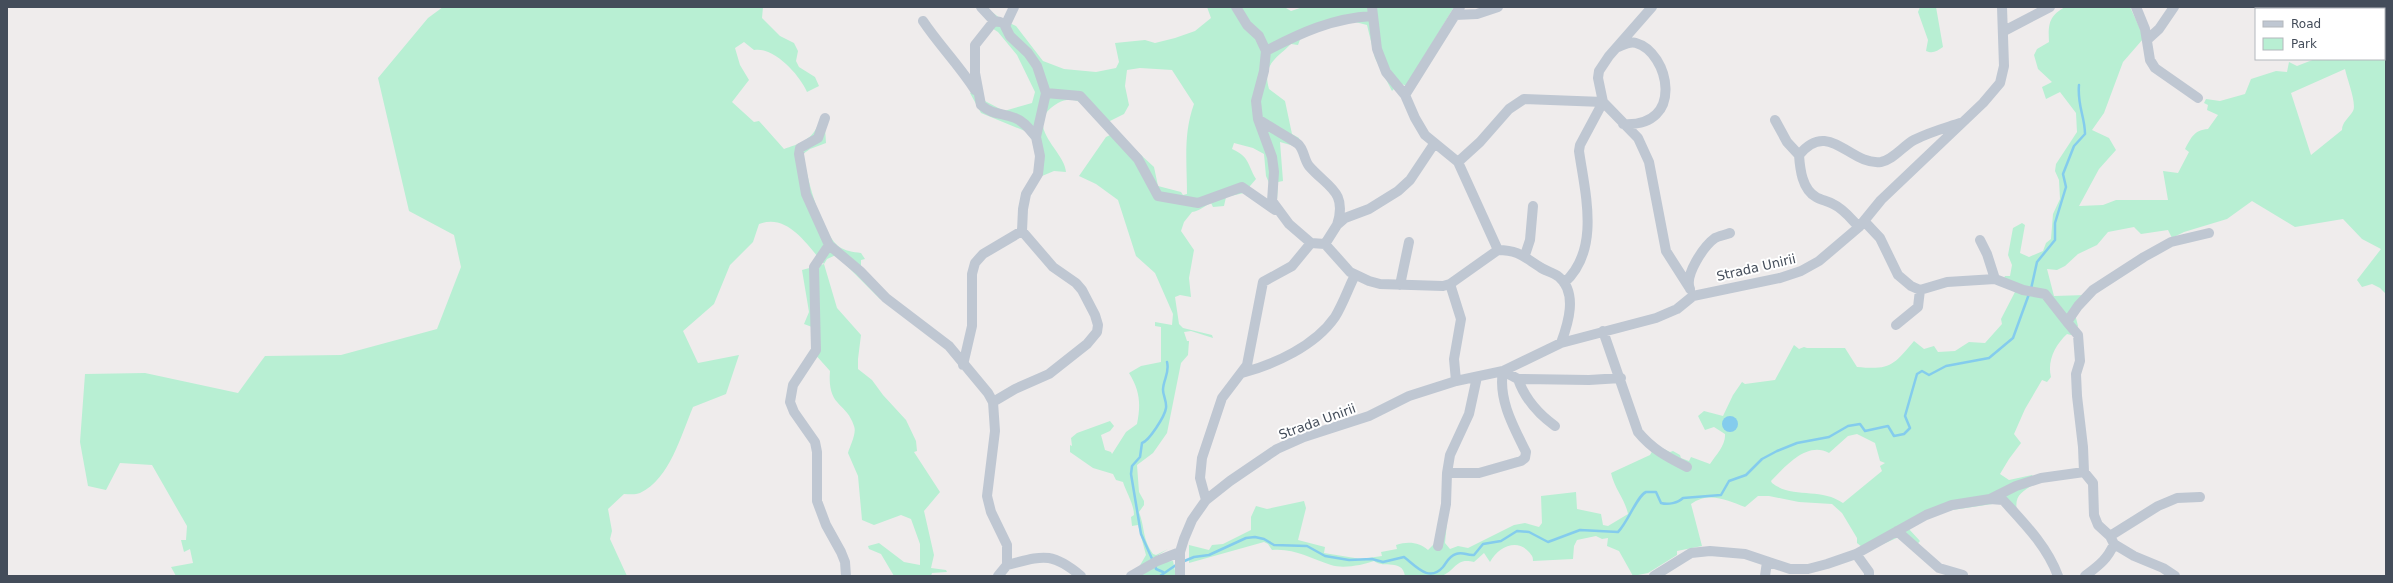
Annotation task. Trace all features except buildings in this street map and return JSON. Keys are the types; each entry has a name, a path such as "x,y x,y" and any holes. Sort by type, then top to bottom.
{"street":[{"path":"981,7 994,21 1006,24"},
{"path":"994,402 1015,389 1049,374 1087,344 1097,332 1098,325 1095,315 1082,290 1076,283 1053,267 1022,231 1023,209 1026,194 1038,174 1040,156 1036,137 1046,93 1038,66 1028,53 1010,36 1006,24 1014,7"},
{"path":"1236,7 1247,25 1259,36 1266,51 1264,71 1256,101 1258,119 1272,157 1274,172 1272,201 1278,213"},
{"path":"1405,95 1457,11 1477,14 1498,7"},
{"name":"Strada Unirii","path":"1180,576 1180,552 1192,520 1206,500 1230,480 1277,449 1304,437 1369,416 1409,396 1456,381 1477,378 1503,371 1561,343 1656,318 1677,309 1693,296 1780,278 1801,271 1820,261 1861,224 1881,200 2000,83 2004,66 2002,7"},
{"path":"2004,31 2050,7"},
{"path":"2136,7 2148,39 2150,60 2155,68 2198,98"},
{"path":"2148,39 2159,29 2174,7"},
{"path":"1648,9 1599,71 1598,78 1603,102 1638,138 1649,162 1666,251 1689,287 1693,296"},
{"path":"1266,51 1320,25 1372,11 1373,32 1380,60 1395,85 1405,95 1420,128 1434,144 1458,162 1498,250"},
{"path":"923,21 937,41 960,66 977,93"},
{"path":"994,21 975,45 975,73 977,93 981,105 987,111 998,115 1014,117 1021,121 1036,137"},
{"path":"1617,47 1634,42 1648,48 1655,57 1665,84 1665,97 1661,110 1654,119 1633,125 1623,124"},
{"path":"1046,93 1080,96 1138,159 1158,196 1198,203 1242,187 1278,213 1311,243 1325,244 1355,275 1380,284 1442,286 1450,284 1498,250 1525,255 1540,267 1559,277 1564,283 1569,296 1570,306 1561,343"},
{"path":"1458,162 1480,142 1509,109 1524,99 1603,102"},
{"path":"1564,283 1574,273 1589,232 1579,151 1580,145 1603,102"},
{"path":"825,118 818,138 800,148 799,154 806,194 829,245 860,270 886,298 949,346 994,402 995,431 987,496 991,512 1007,545 1007,565 998,576"},
{"path":"1258,119 1300,145 1308,164 1331,185 1338,196 1341,214 1337,225 1325,244"},
{"path":"1775,120 1787,142 1799,155 1803,179 1811,192 1815,196 1834,204 1880,238 1898,275 1910,286 1920,290 1947,282 1995,279 2023,290 2045,294 2078,335 2080,352 2077,396 2083,447 2084,472 2092,483 2094,515 2098,525 2112,540 2134,556 2162,568 2175,576"},
{"name":"Strada Unirii","path":"1799,155 1812,143 1827,141 1842,146 1867,161 1885,161 1915,140 1962,122"},
{"path":"1337,225 1345,218 1369,209 1398,191 1410,180 1434,144"},
{"path":"1525,255 1530,240 1533,206"},
{"path":"963,365 972,326 972,274 975,262 983,254 1022,231"},
{"path":"1689,287 1689,279 1698,257 1716,238 1730,233"},
{"path":"2067,322 2078,306 2093,290 2144,257 2171,242 2209,233"},
{"path":"1980,240 1987,254 1995,279"},
{"path":"1400,285 1409,242"},
{"path":"1206,500 1200,478 1202,458 1222,398 1242,373 1250,357 1259,296 1263,282 1292,266 1311,243"},
{"path":"829,245 814,267 816,350 792,385 790,402 794,412 815,442 817,452 817,501 826,525 843,557 846,576"},
{"path":"1242,373 1268,365 1302,346 1321,332 1334,317 1355,275"},
{"path":"1450,284 1461,319 1454,359 1456,381"},
{"path":"1896,325 1918,307 1920,290"},
{"path":"1603,331 1638,432 1648,444 1661,454 1687,467"},
{"path":"1447,473 1479,473 1521,461 1525,458 1526,452 1504,400 1500,385 1503,371 1518,379 1589,380 1620,378"},
{"path":"1438,546 1446,504 1447,473 1450,455 1469,414 1477,378"},
{"path":"1518,379 1522,390 1534,408 1555,426"},
{"path":"1990,499 2016,486 2040,478 2084,472"},
{"path":"2084,576 2100,566 2109,556 2112,540 2158,506 2178,498 2200,497"},
{"path":"1656,575 1691,553 1710,551 1745,554 1790,569 1808,569 1856,554 1926,515 1952,506 1990,499 2003,500 2032,532 2045,550 2058,576"},
{"path":"1897,531 1939,568 1963,576"},
{"path":"1131,576 1153,563 1180,552"},
{"path":"1856,554 1869,572 1869,576"},
{"path":"1007,565 1050,557 1068,565 1081,576"},
{"path":"1765,576 1767,562"}],"green space":[{"path":"443,7 763,7 762,18 780,36 794,43 798,51 796,61 799,67 815,77 819,86 807,92 792,70 785,63 769,52 754,50 744,42 735,48 740,65 749,80 732,102 754,122 759,121 784,149 799,144 807,139 817,127 825,128 826,143 810,149 803,154 815,203 831,238 841,248 852,252 861,253 865,259 861,260 861,266 887,294 880,299 836,255 827,259 824,264 804,240 788,227 779,223 769,222 759,224 753,242 730,265 714,304 683,331 698,363 739,355 726,394 693,407 679,443 667,467 659,478 640,493 624,494 608,509 612,531 610,539 627,576 176,576 171,567 193,563 190,549 184,552 181,540 186,540 187,526 152,465 120,463 106,490 88,486 80,442 85,374 145,373 238,393 265,356 341,355 437,329 461,267 454,235 409,211 378,78 428,18"},
{"path":"1207,7 1286,8 1291,11 1303,7 1454,7 1406,86 1400,83 1392,91 1375,58 1367,25 1351,21 1301,37 1298,45 1291,44 1276,58 1269,68 1267,81 1269,89 1285,101 1292,134 1299,138 1300,142 1294,146 1280,142 1283,181 1278,182 1277,201 1266,176 1264,154 1253,148 1234,143 1232,149 1245,158 1256,179 1244,193 1226,197 1224,206 1213,207 1211,203 1200,210 1192,212 1184,222 1181,231 1194,250 1189,278 1191,297 1180,295 1175,297 1179,324 1183,328 1212,335 1213,338 1191,331 1184,332 1187,341 1189,341 1188,355 1181,363 1167,433 1153,453 1137,465 1139,492 1144,501 1144,505 1139,512 1145,538 1153,554 1156,555 1168,549 1139,567 1146,555 1138,525 1132,526 1131,517 1134,515 1134,511 1123,482 1116,480 1113,474 1093,468 1070,452 1070,445 1072,446 1071,438 1077,433 1110,421 1114,426 1110,431 1101,435 1105,450 1111,452 1112,454 1126,432 1137,424 1139,398 1129,373 1141,366 1161,362 1161,327 1155,326 1155,322 1172,325 1173,314 1155,273 1136,256 1118,200 1096,184 1079,176 1106,137 1116,132 1154,167 1158,186 1181,192 1183,195 1187,194 1187,137 1188,126 1194,104 1172,70 1140,68 1127,70 1125,86 1129,105 1124,114 1108,122 1091,108 1078,101 1072,100 1065,100 1058,103 1047,111 1043,120 1044,129 1047,138 1064,164 1066,172 1054,171 1042,176 1036,165 1035,143 1025,131 981,113 970,93 980,86 983,100 1004,111 1032,103 1035,92 1017,55 998,32 987,25 992,12 1001,19 1016,26 1043,61 1064,69 1096,72 1116,68 1119,62 1115,43 1145,40 1155,43 1195,31 1211,18"},
{"path":"1920,7 1936,7 1943,47 1935,52 1926,51 1928,40 1918,12"},
{"path":"2065,7 2130,7 2143,35 2143,39 2123,62 2104,113 2092,130 2109,138 2116,150 2099,169 2079,206 2103,205 2116,200 2168,200 2163,171 2178,173 2189,152 2185,149 2191,138 2199,131 2208,129 2218,115 2207,110 2208,105 2204,103 2206,99 2220,101 2245,94 2251,79 2276,71 2287,72 2289,62 2297,66 2312,60 2385,60 2386,43 2386,294 2380,288 2372,284 2362,287 2357,280 2381,249 2362,239 2343,219 2295,227 2252,201 2227,219 2184,232 2172,238 2168,230 2141,234 2134,227 2108,232 2097,245 2078,254 2065,266 2057,270 2047,269 2054,296 2086,295 2075,314 2078,326 2071,335 2067,334 2063,338 2056,348 2051,359 2051,377 2047,382 2042,380 2025,409 2014,434 2021,443 2000,474 2009,480 2032,475 2035,483 2020,494 2016,506 2017,512 1999,503 1946,511 1908,528 1920,541 1914,548 1899,537 1867,551 1857,543 1857,538 1842,513 1832,504 1799,502 1769,496 1758,496 1745,507 1711,497 1698,500 1691,504 1702,546 1677,551 1677,555 1648,573 1633,576 1619,551 1607,546 1608,538 1602,539 1596,536 1577,540 1574,546 1573,559 1533,561 1532,555 1524,548 1513,545 1508,546 1498,552 1490,562 1484,553 1474,562 1463,561 1446,574 1433,577 1405,576 1403,571 1397,565 1383,564 1374,561 1353,566 1341,567 1331,565 1295,552 1272,550 1268,544 1264,542 1189,563 1189,545 1209,550 1212,545 1223,544 1251,530 1251,517 1256,506 1267,509 1304,501 1306,508 1298,540 1325,547 1324,553 1361,559 1382,556 1381,552 1397,549 1396,545 1405,543 1421,545 1428,550 1437,541 1447,522 1445,543 1450,549 1458,546 1468,548 1514,525 1525,523 1539,527 1542,523 1541,496 1576,492 1577,509 1601,514 1603,525 1608,526 1628,514 1611,473 1650,455 1656,445 1670,452 1673,451 1680,455 1681,458 1689,461 1691,457 1710,464 1724,442 1725,434 1714,427 1705,430 1698,416 1704,411 1723,416 1733,395 1742,382 1745,384 1775,380 1794,345 1799,349 1804,347 1845,348 1857,367 1877,368 1884,367 1895,361 1914,341 1924,349 1934,346 1938,352 1955,351 1969,342 1985,343 2002,324 2001,319 2016,290 2001,284 2005,276 2010,276 2012,265 2008,255 2013,228 2022,223 2025,225 2020,253 2029,257 2043,251 2046,243 2051,239 2053,214 2060,199 2059,180 2055,171 2056,164 2077,132 2076,113 2060,92 2046,99 2042,87 2052,82 2038,69 2034,55 2037,49 2049,42 2049,25 2056,14","holes":["2345,69 2353,97 2354,108 2344,122 2342,130 2311,155 2291,93","1857,434 1875,443 1880,461 1885,463 1880,466 1882,471 1843,503 1825,495 1788,491 1780,488 1771,481 1797,457 1813,450 1821,450 1829,453 1848,436"]},
{"path":"824,264 837,308 861,335 858,369 872,380 883,395 906,420 916,441 917,451 914,452 940,492 924,511 934,555 931,568 946,570 947,572 932,573 931,576 894,576 881,554 869,549 868,546 879,543 904,562 920,565 920,544 911,519 901,515 874,525 862,520 858,476 848,453 855,429 851,418 834,398 831,392 830,371 813,352 812,327 804,324 809,312 802,270"},
{"path":"1173,561 1176,576 1137,576 1163,562"}],"water":[{"path":"1727,416 1733,416 1738,421 1736,430 1733,432 1727,432 1722,427 1722,421"}],"waterway":[{"path":"2031,289 2037,262 2055,240 2055,223 2066,187 2063,174 2074,146 2085,134 2079,99 2079,85"},
{"path":"1182,562 1194,557 1209,555 1246,538 1255,537 1264,539 1274,545 1307,546 1325,556 1349,560 1372,559 1383,562 1404,557 1423,571 1433,573 1438,572 1454,555 1458,553 1474,555 1483,544 1501,541 1517,531 1529,532 1548,542 1580,530 1618,532 1622,528 1639,499 1646,492 1656,492 1661,503 1667,504 1676,502 1683,498 1721,495 1729,481 1746,475 1762,459 1797,443 1829,437 1848,426 1860,424 1865,431 1888,426 1894,436 1904,434 1910,428 1905,416 1917,374 1922,371 1929,375 1946,366 1989,358 2013,338 2029,294"},
{"path":"1153,561 1141,534 1131,474 1132,466 1140,457 1142,443 1149,438 1165,412 1166,403 1163,390 1168,370 1167,362"},
{"path":"1155,565 1156,569 1163,572"},
{"path":"1160,576 1176,565"}]}
